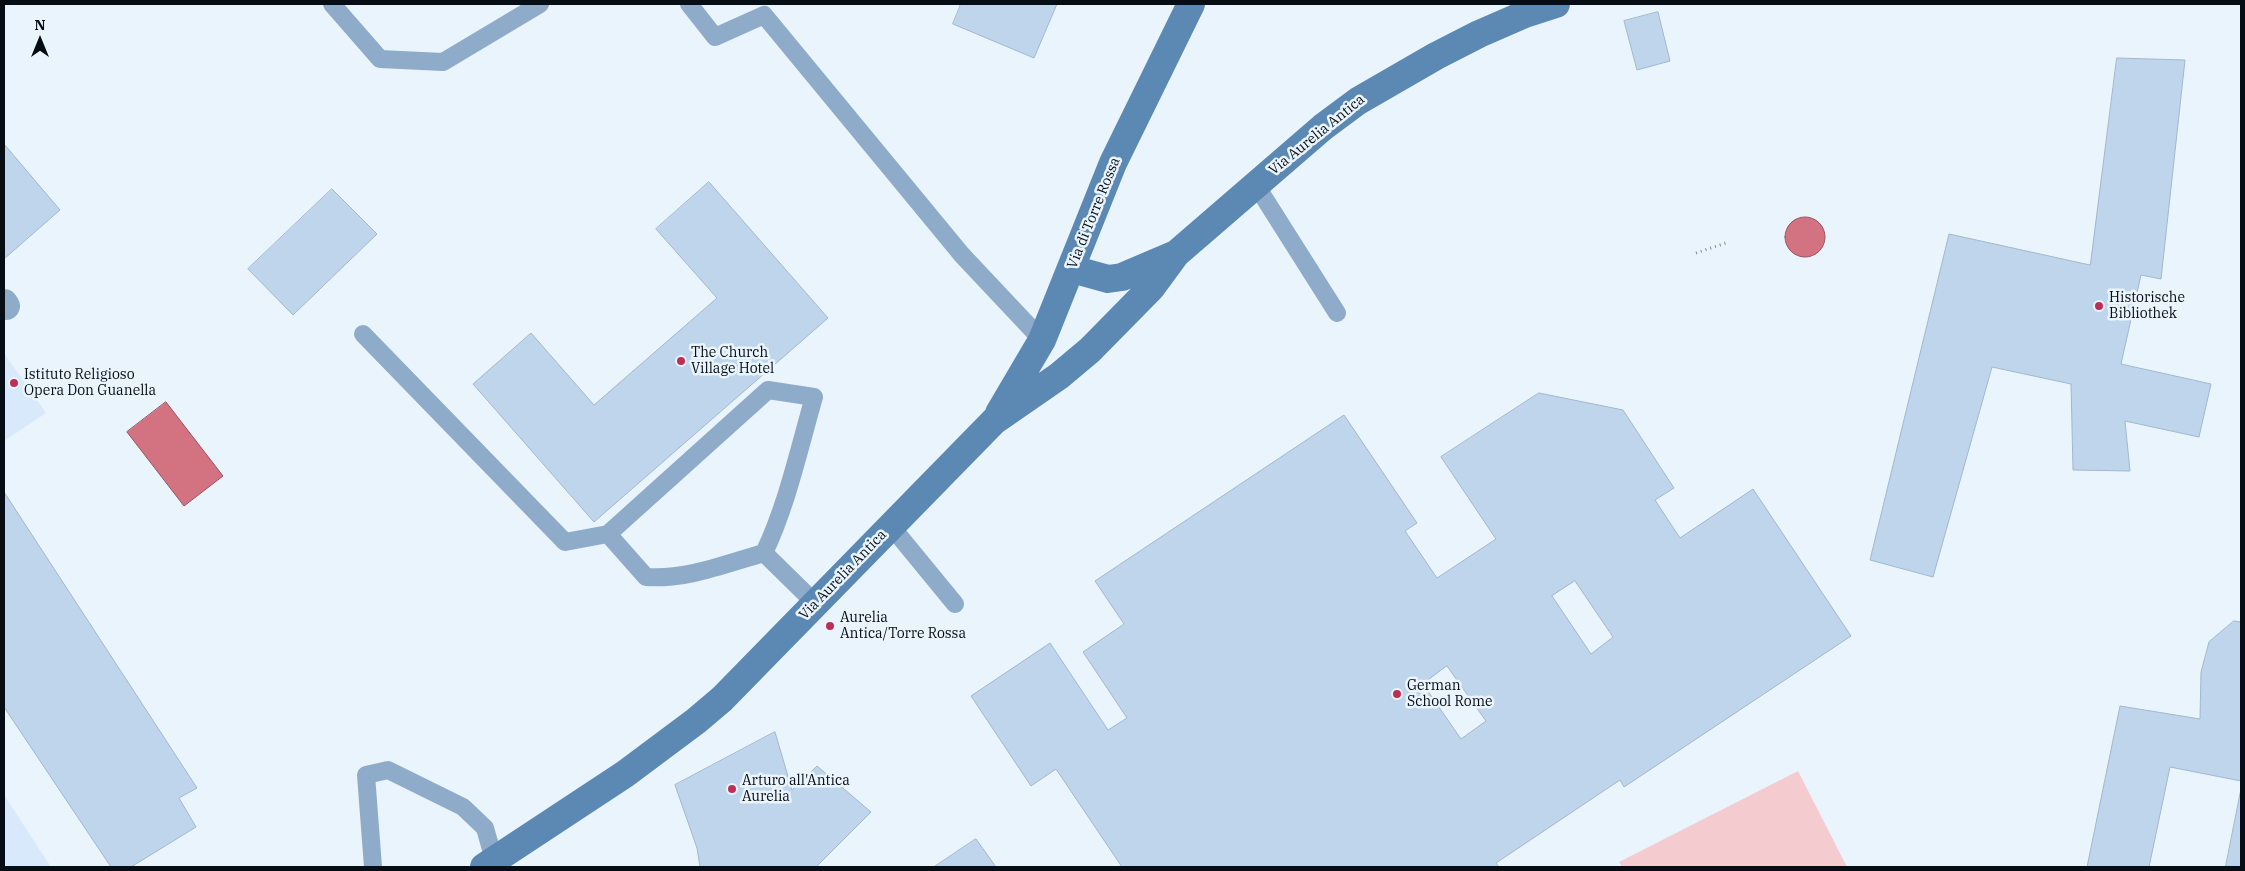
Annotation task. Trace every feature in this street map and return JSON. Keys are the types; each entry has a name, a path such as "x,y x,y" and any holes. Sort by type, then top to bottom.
{"main road":[{"name":"Via di Torre Rossa","path":"994,421 1042,340 1113,163 1191,4"},
{"name":"Via Aurelia Antica","path":"491,865 625,774 696,722 722,699 994,421 1059,376 1090,350 1152,288 1176,254 1323,127 1358,101 1397,77 1479,34 1525,14 1556,4"},
{"name":"Via Aurelia Antica","path":"1072,269 1108,279 1122,277 1176,254"}],"lane":[{"path":"332,4 380,59 443,62 540,4"},
{"path":"689,4 715,37 764,15 962,255 1042,340"},
{"path":"1256,185 1337,313"},
{"path":"364,334 565,542 608,534 768,390 814,397 782,506 773,534 764,553 682,577 646,577 608,534"},
{"path":"891,526 955,604"},
{"path":"764,553 816,604"},
{"path":"373,867 366,775 388,770 463,807 485,828 491,865"}],"path":[{"path":"1696,253 1726,243"}],"shaded area":[{"path":"1805,217 1819,223 1825,237 1819,251 1805,257 1791,251 1785,237 1791,223"},
{"name":"Istituto Religioso Opera Don Guanella","path":"4,353 46,413 4,441"},
{"path":"166,402 223,476 184,506 127,432"},
{"path":"1798,771 1847,867 1622,867 1619,862"},
{"path":"4,795 51,867 4,867"}],"building":[{"path":"961,4 1057,4 1034,58 953,24"},
{"path":"1658,12 1670,61 1637,70 1624,21"},
{"path":"2117,58 2185,60 2161,279 2141,275 2121,364 2211,384 2199,437 2125,421 2130,471 2073,470 2071,384 1992,367 1933,577 1870,560 1949,234 2090,265"},
{"path":"4,144 60,210 4,259"},
{"path":"709,182 828,318 594,522 473,384 531,333 594,405 717,298 656,229"},
{"path":"332,189 377,234 293,315 248,269"},
{"path":"1539,393 1623,410 1674,488 1655,500 1680,538 1753,489 1851,636 1624,787 1620,780 1496,863 1499,867 1122,867 1056,769 1031,786 971,696 1050,643 1108,730 1127,718 1083,652 1124,624 1095,581 1344,415 1417,523 1405,531 1437,578 1496,539 1441,457","holes":["1575,581 1613,637 1591,654 1552,596","1447,666 1486,721 1461,739 1423,684"]},
{"path":"4,492 197,788 179,798 196,827 131,867 111,867 4,707"},
{"path":"2234,621 2241,622 2241,781 2170,767 2149,867 2087,867 2120,706 2200,719 2201,672 2209,642"},
{"path":"775,732 792,790 817,766 871,812 816,867 700,867 697,848 675,785"},
{"path":"2241,789 2241,867 2226,866"},
{"path":"976,839 996,867 934,867"}],"place":[{"name":"Historische Bibliothek","path":"2099,306"},
{"name":"The Church Village Hotel","path":"681,361"},
{"name":"Istituto Religioso Opera Don Guanella","path":"14,383"},
{"name":"Aurelia Antica/Torre Rossa","path":"830,626"},
{"name":"German School Rome","path":"1397,694"},
{"name":"Arturo all'Antica Aurelia","path":"732,789"}]}
